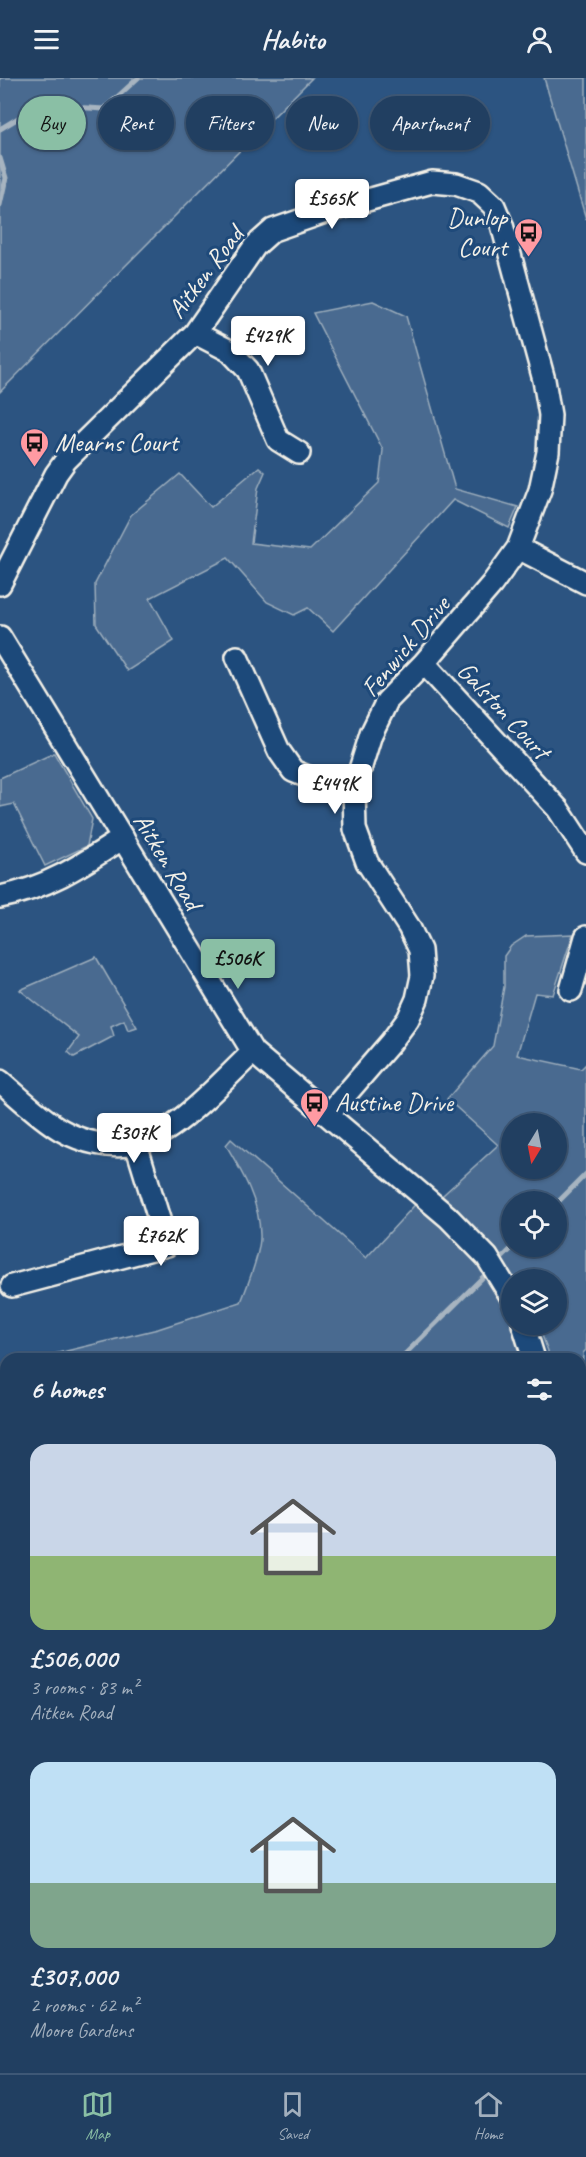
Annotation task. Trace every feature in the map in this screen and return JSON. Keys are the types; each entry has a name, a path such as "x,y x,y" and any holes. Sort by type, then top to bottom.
{"street":[{"name":"Aitken Road","path":"0,584 56,474 66,460 195,333 255,246 273,230 328,211 432,182 456,184 479,192 494,206 502,225 544,380 550,415 548,452 540,490 518,548"},
{"path":"195,333 230,351 248,370 278,440 299,453"},
{"path":"518,548 586,583"},
{"name":"Fenwick Drive","path":"327,1115 403,1027 417,999 422,976 420,950 409,927 367,862 354,830 354,789 371,734 387,701 424,663 492,584 518,548"},
{"name":"Aitken Road","path":"0,637 253,1052 448,1217 487,1257 501,1280"},
{"path":"237,657 279,751 293,771 354,789"},
{"name":"Galston Court","path":"424,663 558,809 586,852"},
{"path":"0,897 22,893 66,874 123,838"},
{"path":"572,990 586,937"},
{"path":"0,1081 58,1128 71,1135 91,1143 116,1146 136,1144 154,1137 175,1123 253,1052"},
{"path":"12,1286 167,1245 136,1144"},
{"path":"526,1335 532,1353"}],"shaded area":[{"path":"0,78 312,78 294,96 286,96 286,104 274,116 274,96 186,96 186,150 240,150 0,392"},
{"path":"544,78 586,78 586,219"},
{"path":"373,301 406,316 455,489 518,507 509,528 453,500 333,631 308,608 294,615 267,602 228,558 150,598 174,641 127,671 96,624 95,584 131,515 180,474 211,507 259,467 265,472 258,488 251,543 310,550 379,483 383,450 313,313"},
{"path":"54,753 92,819 87,846 45,866 14,804 0,807 0,778"},
{"path":"573,934 553,995 535,993 517,1055 581,1069 586,1064 586,1350 583,1353 548,1353 542,1335 567,1335 567,1269 501,1269 501,1335 530,1335 518,1349 519,1353 58,1353 158,1329 241,1302 256,1259 260,1235 253,1199 226,1145 231,1139 366,1258 423,1196 433,1204 498,1145 447,1099 493,1046 504,987 504,956 511,946 526,936"},
{"path":"96,957 137,1027 128,1030 124,1020 111,1026 114,1036 74,1057 68,1052 79,1037 20,990"}],"waterway":[{"path":"0,129 40,105 104,109 138,78"},
{"path":"0,158 6,178 0,205"},
{"path":"567,1193 586,1174"},
{"path":"406,1353 483,1277"}],"place":[{"name":"Dunlop Court","path":"528,258"},
{"name":"Mearns Court","path":"34,468"},
{"name":"Austine Drive","path":"314,1128"}]}
